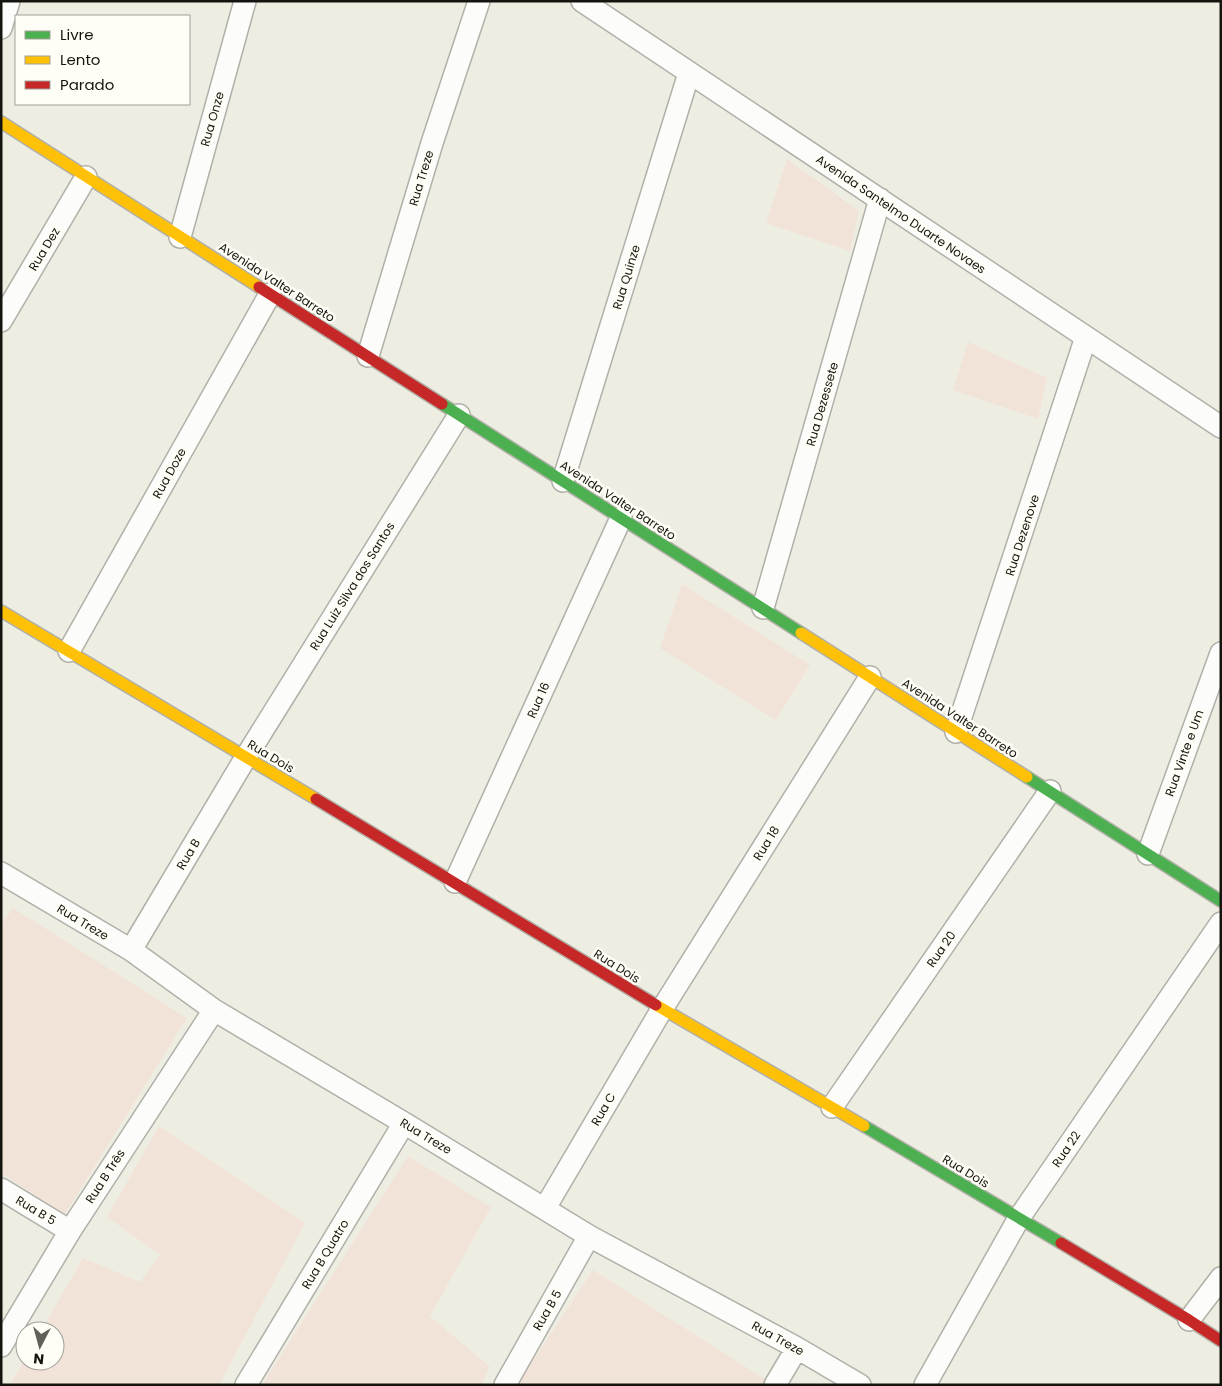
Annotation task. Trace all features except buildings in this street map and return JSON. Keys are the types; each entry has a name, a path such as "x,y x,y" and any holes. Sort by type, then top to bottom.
{"street":[{"path":"1,28 9,1"},
{"name":"Rua Onze","path":"180,236 245,1"},
{"name":"Rua Treze","path":"368,356 432,143 479,1"},
{"name":"Avenida Santelmo Duarte Novaes","path":"582,1 1221,427"},
{"name":"Rua Quinze","path":"563,481 690,73"},
{"name":"Avenida Valter Barreto","path":"1,122 1221,901"},
{"name":"Rua Dez","path":"1,321 86,177"},
{"name":"Rua Dezessete","path":"763,608 880,200"},
{"name":"Rua Doze","path":"69,651 270,294"},
{"name":"Rua Dezenove","path":"956,732 1086,337"},
{"name":"Rua Luiz Silva dos Santos","path":"246,757 458,414"},
{"name":"Rua 16","path":"455,882 621,518"},
{"name":"Rua Dois","path":"1,611 455,882 662,1009 1019,1218 1221,1341"},
{"name":"Rua Vinte e Um","path":"1148,854 1221,653"},
{"name":"Rua 18","path":"662,1009 870,677"},
{"name":"Rua B","path":"131,950 246,757"},
{"name":"Rua 20","path":"832,1107 1050,792"},
{"name":"Rua Treze","path":"2,876 131,950 214,1010 589,1236 796,1348 860,1385"},
{"name":"Rua 22","path":"924,1385 1019,1218 1221,923"},
{"name":"Rua C","path":"545,1208 662,1009"},
{"name":"Rua B Três","path":"1,1346 70,1231 214,1010"},
{"name":"Rua B Quatro","path":"246,1385 404,1123"},
{"name":"Rua B 5","path":"1,1189 70,1231"},
{"name":"Rua B 5","path":"505,1385 589,1236"},
{"path":"1189,1320 1221,1278"},
{"path":"775,1385 796,1348"}],"shaded area":[{"path":"787,159 859,211 850,251 766,223"},
{"path":"968,342 1047,378 1038,419 953,390"},
{"path":"682,584 810,665 776,720 660,648"},
{"path":"13,908 187,1018 65,1214 1,1173 1,925"},
{"path":"159,1126 305,1223 219,1385 10,1385 18,1371 65,1371 65,1321 47,1321 83,1258 140,1282 160,1255 107,1217"},
{"path":"408,1156 491,1207 430,1316 490,1367 481,1385 262,1385"},
{"path":"593,1270 768,1381 765,1385 517,1385"}],"traffic: fast":[{"path":"442,404 801,633"},
{"path":"1027,777 1221,901"},
{"path":"864,1126 1061,1243"}],"traffic: slow":[{"path":"1,122 259,287"},
{"path":"1,611 316,799"},
{"path":"801,633 1027,777"},
{"path":"656,1005 864,1126"}],"traffic: jam":[{"path":"259,287 442,404"},
{"path":"316,799 656,1005"},
{"path":"1061,1243 1221,1341"}]}
